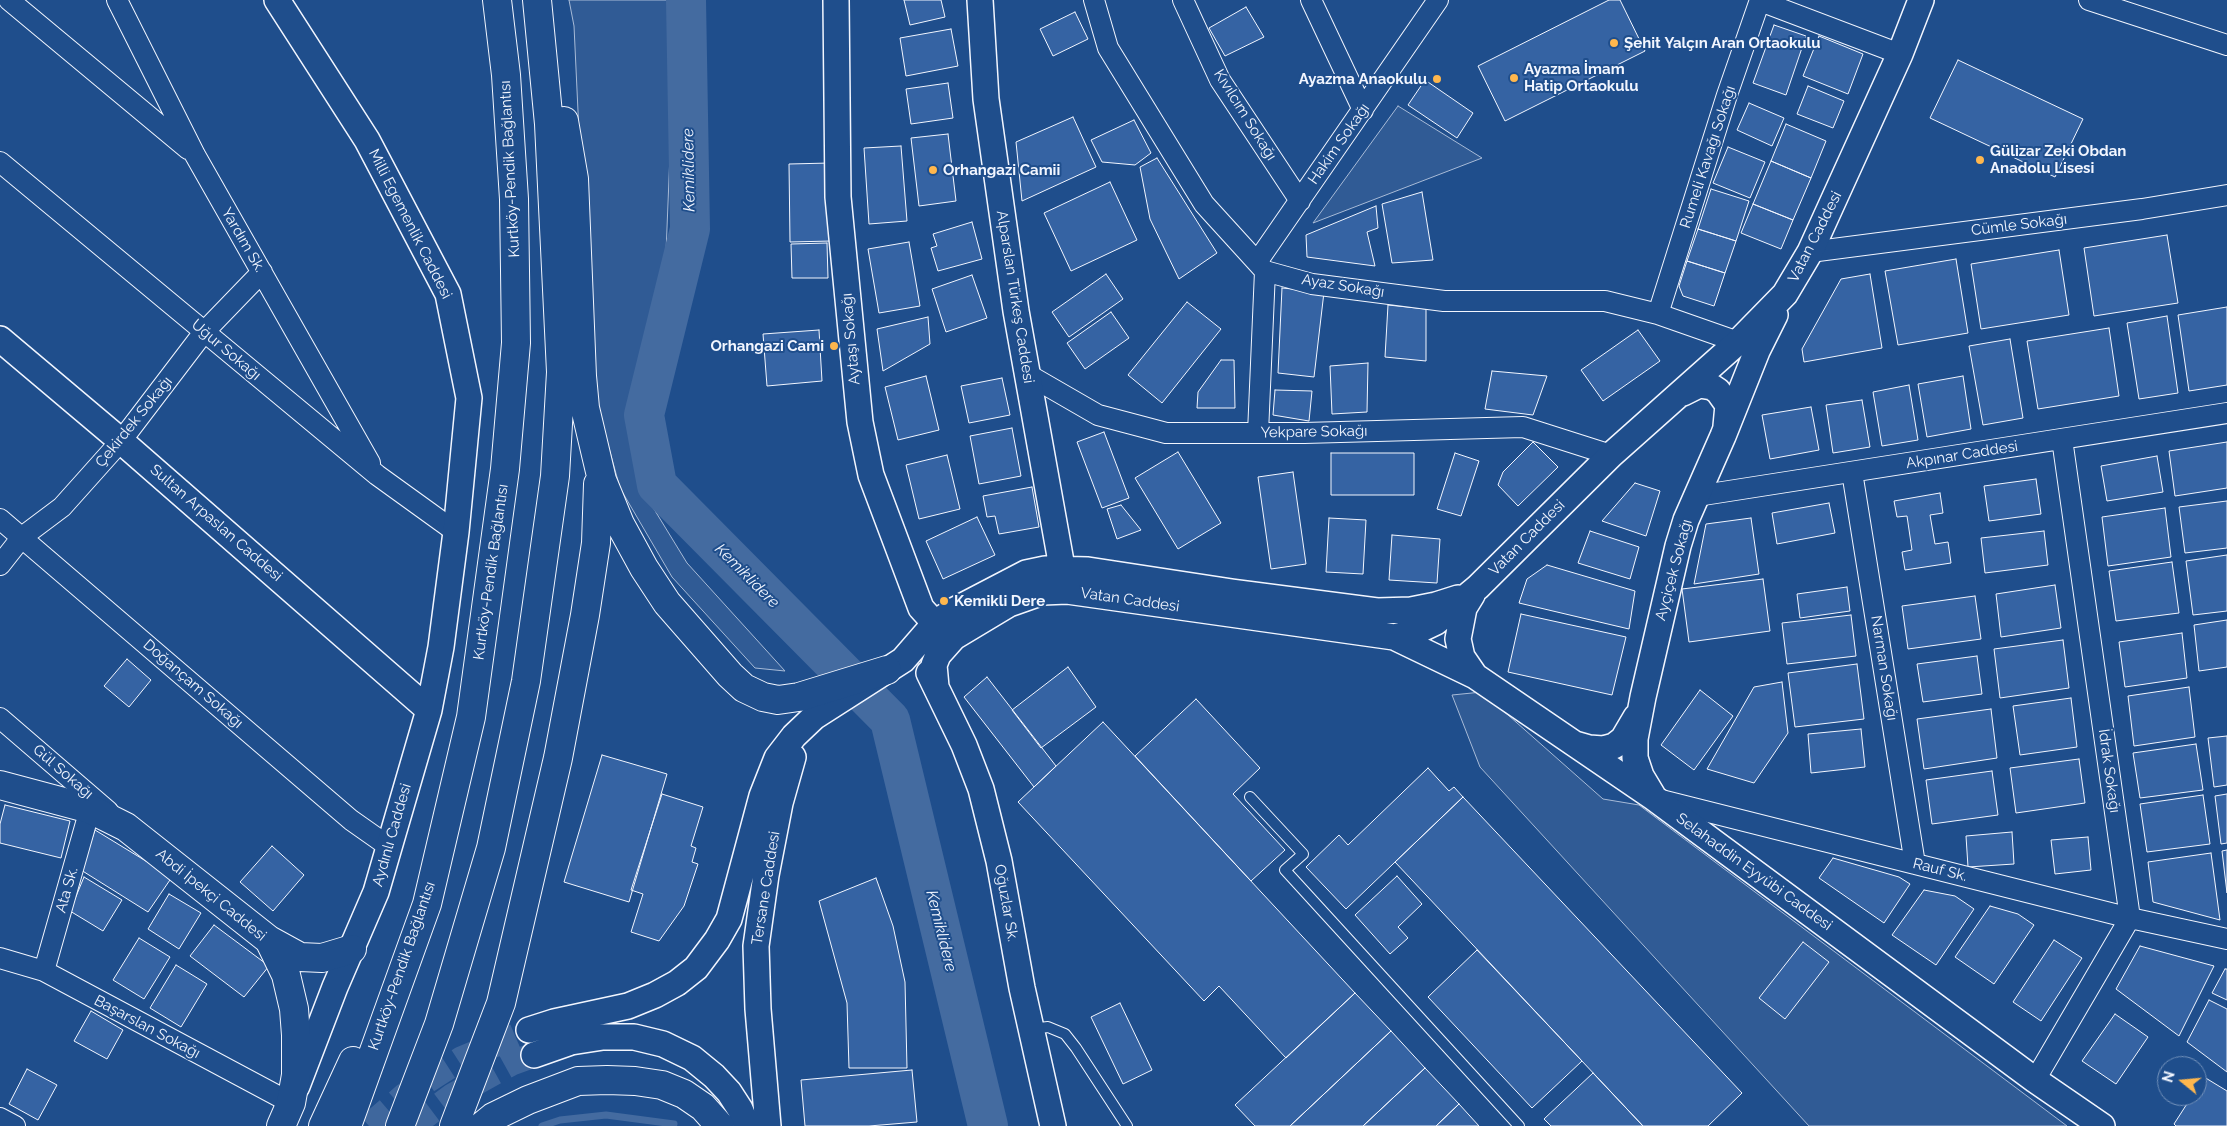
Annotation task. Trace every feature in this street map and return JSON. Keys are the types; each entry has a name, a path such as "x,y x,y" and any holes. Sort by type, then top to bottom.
{"main road":[{"name":"Kurtköy-Pendik Bağlantısı","path":"347,1126 427,904 472,716 505,469 515,353 514,200 506,75 497,0"},
{"path":"537,0 563,114 574,180 585,408 602,480 620,524 644,568 667,603 730,675 744,688 763,697 806,707 895,665"},
{"path":"400,1126 439,1024 490,848 526,681 555,476 561,372 549,124 537,0"},
{"path":"454,1126 501,1003 558,758 585,615 596,543 599,496 595,450"},
{"name":"Abdi İpekçi Caddesi","path":"0,785 90,809 126,827 269,940 286,975 294,1009 296,1075 286,1115"},
{"path":"323,1126 427,904"},
{"path":"269,940 300,957 322,958 352,949"},
{"path":"482,1126 494,1116 528,1100 578,1082 608,1080 635,1081 670,1088 684,1094 703,1107 720,1126"}],"street":[{"path":"9,0 195,155"},
{"name":"Yardım Sk.","path":"117,0 195,155 376,475"},
{"name":"Milli Egemenlik Caddesi","path":"277,0 367,140 448,294 469,398 456,532"},
{"name":"Aytaşı Sokağı","path":"836,0 838,197 860,422 871,475 929,615"},
{"name":"Alparslan Türkeş Caddesi","path":"980,0 986,99 1027,374 1065,579"},
{"path":"1094,0 1108,48 1204,204 1261,266 1258,433"},
{"name":"Kıvılcım Sokağı","path":"1183,0 1220,80 1300,201"},
{"path":"1312,0 1363,110"},
{"name":"Hakim Sokağı","path":"1261,266 1300,201 1438,0"},
{"name":"Vatan Caddesi","path":"936,687 934,674 938,655 954,637 1009,604 1043,592 1065,579 1394,637 1415,632 1436,622 1478,586 1611,455 1738,342 1785,294 1810,252 1900,54 1921,0"},
{"path":"2089,0 2227,45"},
{"path":"1760,1 1900,54"},
{"name":"Rumeli Kavağı Sokağı","path":"1658,314 1727,95 1760,1"},
{"name":"Uğur Sokağı","path":"0,162 376,475 456,532"},
{"name":"Cümle Sokağı","path":"1810,252 2142,209 2227,195"},
{"name":"Ayaz Sokağı","path":"1261,266 1312,284 1444,301 1605,301 1658,314 1738,342"},
{"name":"Çekirdek Sokağı","path":"0,565 22,537 62,507 121,441 204,332 262,272"},
{"name":"Ayçiçek Sokağı","path":"1654,798 1641,776 1635,758 1635,739 1642,696 1678,546 1757,351 1785,294"},
{"name":"Sultan Arpaslan Caddesi","path":"0,340 121,441 429,710"},
{"name":"Yekpare Sokağı","path":"1027,374 1098,415 1166,433 1258,433 1523,427 1611,455"},
{"path":"1676,397 1699,385 1712,387 1718,391 1728,405 1724,436"},
{"name":"Akpınar Caddesi","path":"1697,496 2227,413"},
{"name":"İdrak Sokağı","path":"2062,439 2130,918"},
{"name":"Narman Sokağı","path":"1852,472 1915,864"},
{"name":"Doğançam Sokağı","path":"0,519 351,820 388,846"},
{"name":"Aydınlı Caddesi","path":"286,1115 376,892 429,710 456,532"},
{"path":"895,665 919,632 921,623 929,615 979,597 1026,573 1045,569 1065,579 1088,570 1270,597 1396,612 1436,606 1456,599 1478,586"},
{"path":"1476,676 1462,658 1458,639 1464,608 1478,586"},
{"path":"929,615 955,628 973,624"},
{"name":"Selahaddin Eyyübi Caddesi","path":"1394,637 1476,676 1572,744 1654,798 2035,1080 2102,1126"},
{"name":"Oğuzlar Sk.","path":"895,665 915,659 922,663 964,744 981,788 999,861 1030,1029 1053,1126"},
{"path":"1572,744 1603,749 1614,746 1630,730 1642,696"},
{"path":"529,1030 554,1022 628,1006 655,995 676,983 696,968 717,940 729,919 762,796 777,758 794,736 806,707"},
{"name":"Tersane Caddesi","path":"768,1126 756,974 759,916 780,803 789,768 801,735 806,707"},
{"name":"Gül Sokağı","path":"0,718 126,827"},
{"name":"Rauf Sk.","path":"1654,798 2130,918 2227,940"},
{"name":"Ata Sk.","path":"44,971 90,809"},
{"path":"2035,1080 2130,918"},
{"name":"Başarslan Sokağı","path":"0,958 44,971 286,1115"},
{"path":"534,1055 572,1042 603,1037 634,1038 663,1044 692,1058 714,1076 729,1092 740,1109 747,1126"},
{"path":"0,1118 15,1126"}],"lane":[{"path":"1250,797 1303,854 1285,870 1518,1126"},
{"path":"1030,1029 1048,1027 1065,1034 1127,1126"}],"shaded area":[{"path":"569,0 669,0 670,154 665,277 630,410 646,496 687,563 785,671 755,668 672,577 620,488 599,412 587,303 574,26"},
{"path":"1398,106 1482,158 1313,223"},
{"path":"1482,692 1603,799 1639,805 2067,1126 1809,1126 1480,767 1452,695"}],"building":[{"path":"904,0 941,0 945,17 910,25"},
{"path":"1609,0 1620,0 1645,51 1505,121 1478,66"},
{"path":"1246,7 1264,37 1225,56 1209,28"},
{"path":"1075,12 1088,39 1053,56 1040,29"},
{"path":"1774,25 1806,36 1786,95 1753,83"},
{"path":"951,29 958,66 906,76 900,38"},
{"path":"1819,36 1863,54 1848,94 1803,76"},
{"path":"1958,60 2083,119 2055,177 1930,118"},
{"path":"1425,80 1473,113 1457,138 1408,105"},
{"path":"948,83 953,118 911,124 906,89"},
{"path":"1808,86 1844,101 1833,128 1797,114"},
{"path":"1749,103 1784,118 1772,146 1737,130"},
{"path":"1073,117 1096,167 1022,201 1016,142"},
{"path":"1134,120 1151,153 1135,165 1102,162 1091,140"},
{"path":"1786,124 1826,141 1811,178 1771,161"},
{"name":"Orhangazi Camii","path":"948,134 956,201 919,206 911,138"},
{"path":"901,146 907,221 869,224 864,148"},
{"path":"1728,147 1765,162 1750,198 1713,183"},
{"path":"1157,158 1217,253 1179,279 1150,219 1140,167"},
{"path":"1771,161 1811,178 1793,220 1753,204"},
{"path":"830,163 832,241 790,242 789,164"},
{"path":"1110,182 1137,240 1071,271 1044,213"},
{"path":"1711,189 1749,201 1736,241 1698,229"},
{"path":"1422,192 1433,260 1392,263 1382,204"},
{"path":"1753,204 1793,220 1781,249 1741,233"},
{"path":"1376,206 1378,228 1367,232 1375,266 1307,257 1306,235"},
{"path":"972,222 982,259 938,271 931,248 937,246 933,234"},
{"path":"1698,229 1736,241 1725,273 1687,261"},
{"path":"2167,235 2178,303 2094,316 2084,248"},
{"path":"909,242 920,306 879,313 868,249"},
{"path":"827,243 828,278 792,278 791,244"},
{"path":"2059,250 2069,315 1981,329 1971,264"},
{"path":"1956,259 1968,333 1898,345 1885,271"},
{"path":"1687,261 1725,273 1714,306 1683,296 1679,286"},
{"path":"1106,274 1123,299 1069,337 1052,312"},
{"path":"1870,274 1882,348 1804,362 1802,349 1841,279"},
{"path":"972,275 987,318 946,332 932,289"},
{"path":"1282,288 1324,292 1314,377 1278,373"},
{"path":"1187,302 1221,329 1162,403 1128,375"},
{"path":"1388,305 1426,309 1426,361 1385,357"},
{"path":"2227,307 2227,385 2189,391 2178,315"},
{"path":"1111,312 1129,338 1085,369 1067,343"},
{"path":"2167,316 2178,393 2139,399 2127,323"},
{"path":"928,317 930,344 883,371 877,329"},
{"path":"2109,328 2119,396 2038,409 2027,341"},
{"path":"819,330 822,381 767,386 763,334"},
{"path":"1638,330 1660,361 1603,401 1581,370"},
{"path":"2010,339 2023,418 1983,425 1969,346"},
{"path":"1221,360 1234,360 1235,408 1197,408 1198,392"},
{"path":"1368,363 1367,412 1332,414 1330,366"},
{"path":"1492,371 1547,376 1533,415 1485,409"},
{"path":"926,376 939,430 898,440 885,387"},
{"path":"1963,376 1971,429 1927,437 1918,384"},
{"path":"1002,378 1010,415 969,423 961,386"},
{"path":"1909,385 1918,440 1882,446 1873,392"},
{"path":"1275,390 1312,391 1309,421 1273,415"},
{"path":"1862,400 1870,447 1833,453 1826,405"},
{"path":"1811,407 1819,450 1770,459 1762,415"},
{"path":"1012,428 1021,476 979,484 970,436"},
{"path":"1104,432 1129,498 1102,508 1077,442"},
{"path":"1533,442 1558,467 1518,506 1498,485 1503,472"},
{"path":"2227,442 2227,488 2175,496 2169,451"},
{"path":"1178,452 1221,523 1178,549 1135,478"},
{"path":"1331,453 1414,453 1414,495 1331,495"},
{"path":"1455,453 1479,461 1461,516 1437,509"},
{"path":"947,455 960,509 919,519 906,465"},
{"path":"2157,456 2163,492 2107,501 2101,466"},
{"path":"1293,472 1306,564 1271,569 1258,477"},
{"path":"2036,479 2041,514 1989,521 1984,486"},
{"path":"1635,483 1660,491 1646,536 1602,521"},
{"path":"1032,487 1039,527 999,534 995,516 987,517 983,496"},
{"path":"1940,493 1943,513 1930,515 1935,544 1948,542 1951,563 1905,570 1902,552 1912,550 1907,516 1897,517 1894,501"},
{"path":"2227,501 2227,548 2185,553 2179,507"},
{"path":"1829,503 1835,533 1777,544 1772,513"},
{"path":"1121,505 1141,530 1117,539 1107,509"},
{"path":"2165,508 2171,557 2108,566 2102,517"},
{"path":"977,517 995,555 943,579 926,541"},
{"path":"1329,518 1366,520 1363,574 1326,572"},
{"path":"1751,518 1759,574 1694,584 1706,524"},
{"path":"1590,531 1639,547 1630,579 1578,563"},
{"path":"2044,531 2048,565 1985,573 1981,538"},
{"path":"1392,535 1440,539 1437,583 1389,580"},
{"path":"2227,555 2227,611 2193,615 2186,561"},
{"path":"2172,562 2179,613 2116,621 2109,571"},
{"path":"1547,565 1635,591 1629,629 1519,603 1527,579"},
{"path":"1763,579 1770,631 1689,642 1682,589"},
{"path":"2055,585 2061,628 2001,637 1996,594"},
{"path":"1847,587 1850,611 1800,618 1797,594"},
{"path":"1975,596 1981,639 1908,649 1902,606"},
{"path":"1521,614 1626,637 1612,695 1508,672"},
{"path":"1851,615 1856,656 1787,664 1782,623"},
{"path":"2227,620 2227,667 2199,671 2194,625"},
{"path":"2182,633 2187,678 2125,687 2119,642"},
{"path":"2063,640 2069,688 2000,698 1994,649"},
{"path":"1977,656 1982,694 1923,702 1917,664"},
{"path":"127,659 151,680 129,707 104,686"},
{"path":"1857,664 1864,719 1795,727 1788,673"},
{"path":"1068,667 1096,707 1041,748 1012,710"},
{"path":"987,677 1056,766 1034,787 964,697"},
{"path":"1782,682 1788,733 1754,783 1707,769 1754,687"},
{"path":"2189,687 2195,737 2134,746 2128,696"},
{"path":"1700,690 1733,716 1694,770 1661,745"},
{"path":"2071,698 2077,747 2020,755 2013,706"},
{"path":"1196,699 1260,768 1233,794 1285,850 1251,881 1135,756"},
{"path":"1991,709 1997,758 1924,769 1917,719"},
{"path":"1103,722 1355,993 1286,1058 1219,986 1204,1001 1018,802"},
{"path":"1861,729 1865,767 1811,773 1808,734"},
{"path":"2227,736 2227,785 2214,787 2208,738"},
{"path":"2196,744 2203,790 2140,798 2133,753"},
{"path":"602,755 667,774 629,902 564,882"},
{"path":"2079,759 2085,803 2016,813 2010,768"},
{"path":"1428,768 1449,791 1454,787 1463,797 1346,909 1306,867 1339,835 1348,845"},
{"path":"1992,771 1998,815 1932,824 1926,780"},
{"path":"662,794 703,807 691,846 696,848 692,862 698,864 684,906 659,941 631,932 643,894 631,890"},
{"path":"2227,794 2227,843 2221,844 2215,796"},
{"path":"2203,795 2210,844 2147,852 2140,804"},
{"path":"1463,797 1742,1093 1708,1126 1643,1126 1395,862"},
{"path":"5,805 70,821 61,858 0,843 0,824"},
{"path":"95,830 172,877 148,912 81,870"},
{"path":"2012,832 2014,864 1968,867 1966,836"},
{"path":"2088,837 2091,870 2055,874 2051,840"},
{"path":"272,846 304,875 273,911 240,882"},
{"path":"2227,850 2227,893 2222,851"},
{"path":"2211,853 2220,920 2153,902 2148,862"},
{"path":"1833,858 1899,877 1910,884 1884,923 1819,878"},
{"path":"1397,876 1422,904 1398,927 1408,938 1390,954 1355,915"},
{"path":"84,877 122,900 103,931 70,911"},
{"path":"876,878 893,926 905,982 907,1068 849,1068 847,1003 819,901"},
{"path":"1924,890 1955,896 1974,909 1936,965 1892,935"},
{"path":"169,894 201,913 179,949 148,929"},
{"path":"1990,906 2018,914 2034,925 1994,984 1955,957"},
{"path":"214,925 269,966 244,997 190,956"},
{"path":"139,938 170,957 144,999 113,980"},
{"path":"2054,940 2082,958 2041,1021 2013,1002"},
{"path":"1803,942 1829,962 1785,1019 1759,998"},
{"path":"2140,946 2214,966 2179,1036 2116,989"},
{"path":"1477,950 1582,1061 1532,1108 1428,997"},
{"path":"176,965 207,984 181,1027 150,1008"},
{"path":"2225,969 2227,969 2227,1000 2212,993"},
{"path":"1355,993 1391,1031 1290,1126 1255,1126 1235,1105"},
{"path":"2209,1000 2227,1009 2227,1072 2187,1042"},
{"path":"1120,1003 1152,1070 1123,1084 1091,1017"},
{"path":"91,1011 123,1030 107,1059 74,1041"},
{"path":"2115,1014 2148,1037 2116,1084 2082,1061"},
{"path":"1391,1031 1425,1068 1363,1126 1290,1126"},
{"path":"1425,1068 1459,1104 1436,1126 1363,1126"},
{"path":"27,1069 57,1085 38,1120 9,1104"},
{"path":"912,1070 917,1122 869,1126 805,1126 801,1080"},
{"path":"1593,1073 1643,1126 1551,1126 1544,1119"},
{"path":"2207,1079 2227,1091 2227,1126 2176,1126 2174,1124 2186,1106 2207,1106"},
{"path":"1459,1104 1479,1126 1436,1126"}],"waterway":[{"name":"Kemiklidere","path":"686,0 690,229 644,415 657,485 890,720 988,1126"},
{"path":"542,1126 560,1120 606,1115 674,1124"}],"tunnel":[{"path":"369,1126 405,1095 461,1059 529,1030"},
{"path":"412,1126 452,1096 512,1063 534,1055"}],"place":[{"name":"Şehit Yalçın Aran Ortaokulu","path":"1614,43"},
{"name":"Ayazma İmam Hatip Ortaokulu","path":"1514,78"},
{"name":"Ayazma Anaokulu","path":"1437,79"},
{"name":"Gülizar Zeki Obdan Anadolu Lisesi","path":"1980,160"},
{"name":"Orhangazi Camii","path":"933,170"},
{"name":"Orhangazi Cami","path":"834,346"},
{"name":"Kemikli Dere","path":"944,601"}]}
